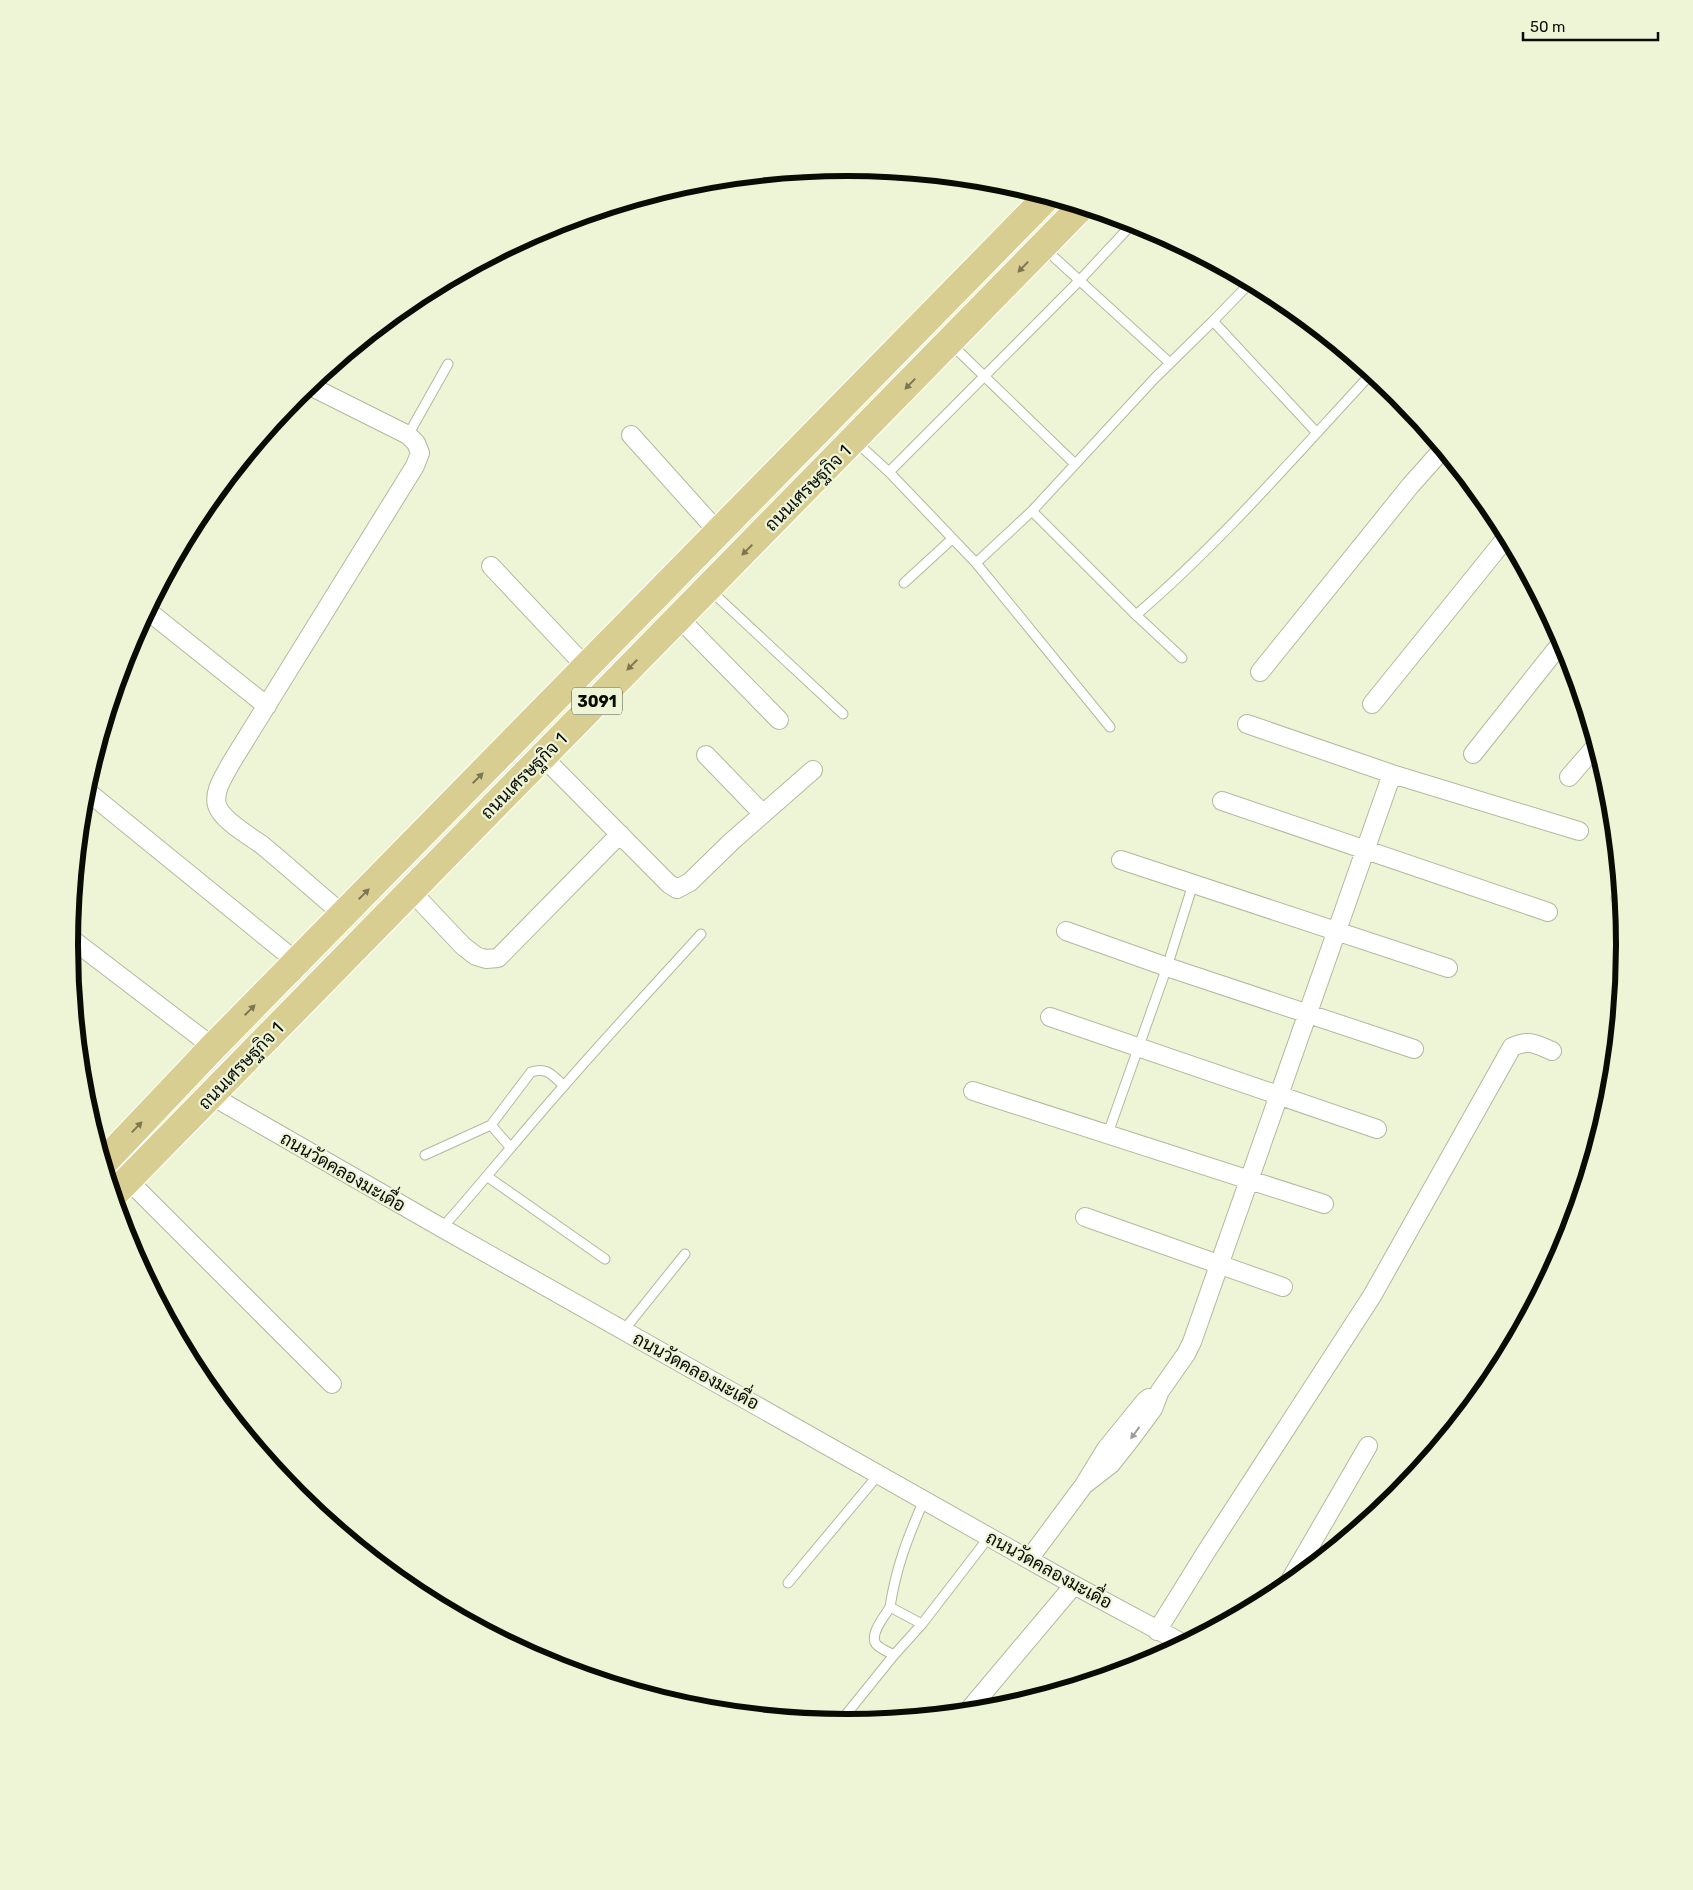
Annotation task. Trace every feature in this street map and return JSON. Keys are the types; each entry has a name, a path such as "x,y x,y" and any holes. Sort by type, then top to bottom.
{"main road":[{"name":"ถนนเศรษฐกิจ 1","path":"108,1158 213,1047 1043,201"},
{"name":"ถนนเศรษฐกิจ 1","path":"121,1187 212,1096 542,756 950,343 1077,212"}],"street":[{"path":"316,389 408,435 416,443 420,453 415,466 231,763 218,788 216,804 220,812 261,844 344,915"},
{"path":"631,435 719,533"},
{"path":"1260,672 1410,486 1438,454"},
{"path":"1372,704 1502,543"},
{"path":"491,566 586,668"},
{"path":"153,615 267,706"},
{"path":"679,618 779,720"},
{"path":"1473,754 1556,649"},
{"path":"1247,724 1392,774 1580,831"},
{"path":"1569,777 1591,752"},
{"path":"706,755 762,814"},
{"path":"542,756 669,884 677,889 690,882 762,814 813,770"},
{"path":"1029,1559 1084,1485 1111,1464 1153,1409 1160,1391 1186,1354 1192,1342 1392,774"},
{"path":"92,795 298,962"},
{"path":"1222,801 1548,912"},
{"path":"411,891 463,946 476,956 486,959 498,958 620,834"},
{"path":"1121,860 1448,968"},
{"path":"1066,931 1167,967 1414,1049"},
{"path":"78,943 213,1047"},
{"path":"1050,1017 1377,1128"},
{"path":"1157,1631 1372,1296 1512,1046 1521,1042 1533,1042 1552,1051"},
{"path":"973,1091 1107,1136 1324,1204"},
{"name":"ถนนวัดคลองมะเดื่อ","path":"212,1096 442,1228 1175,1640"},
{"path":"121,1187 332,1384"},
{"path":"1085,1217 1283,1287"},
{"path":"1298,1567 1368,1446"},
{"path":"975,1702 1074,1585"}],"lane":[{"path":"889,472 1127,230"},
{"path":"1043,247 1170,363"},
{"path":"976,564 1032,510 1170,363 1245,288"},
{"path":"1213,321 1317,433"},
{"path":"950,343 1075,464"},
{"path":"408,435 448,364"},
{"path":"1136,615 1188,568 1367,379"},
{"path":"854,440 889,472 976,564 1110,728"},
{"path":"1032,510 1136,615 1182,658"},
{"path":"904,582 952,539"},
{"path":"708,589 843,714"},
{"path":"1107,1136 1167,967 1193,884"},
{"path":"442,1228 488,1177 510,1147 701,934"},
{"path":"426,1155 491,1125 531,1072 547,1071 564,1086"},
{"path":"491,1125 510,1147"},
{"path":"488,1177 605,1258"},
{"path":"624,1330 685,1254"},
{"path":"788,1582 879,1474"},
{"path":"894,1655 877,1646 874,1634 890,1607 893,1585 902,1551 924,1500"},
{"path":"846,1714 894,1655 922,1624 989,1537"},
{"path":"890,1607 922,1624"}]}
